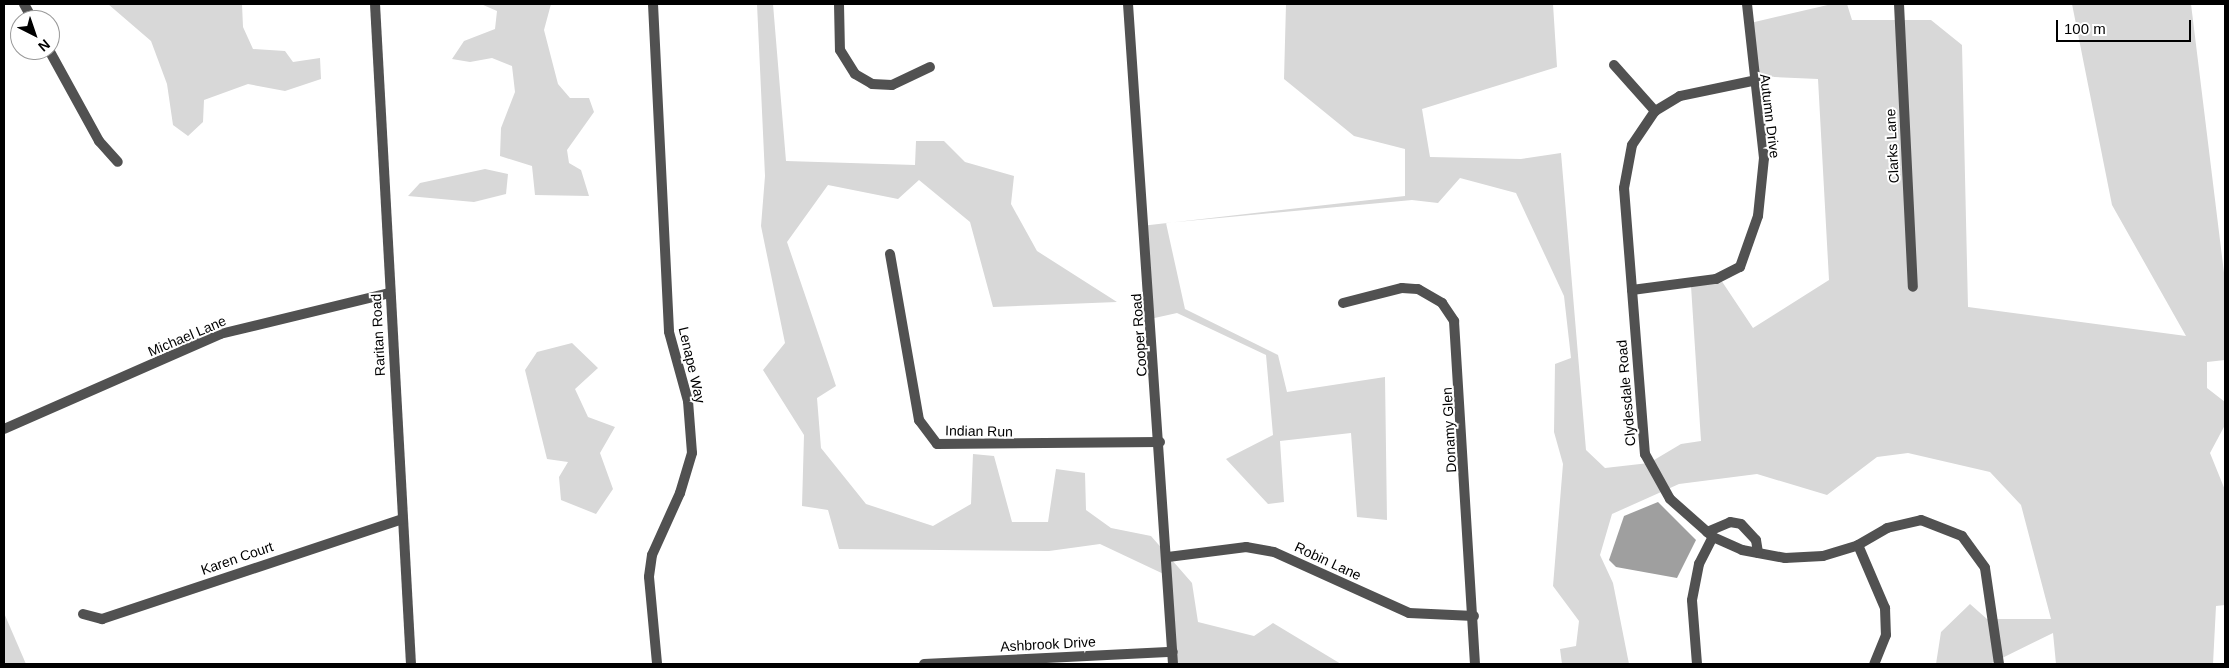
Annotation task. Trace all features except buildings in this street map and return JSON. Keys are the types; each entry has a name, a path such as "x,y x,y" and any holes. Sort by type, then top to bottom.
{"street":[{"name":"Raritan Road","path":"375,4 411,664"},
{"name":"Lenape Way","path":"653,4 669,332 688,401 692,453 680,493 652,555 649,577 657,664"},
{"path":"838,4 840,50 855,74 872,84 892,85 930,68"},
{"name":"Cooper Road","path":"1128,4 1174,664"},
{"name":"Autumn Drive","path":"1632,290 1716,279 1740,267 1758,216 1764,158 1752,81 1747,4"},
{"name":"Clarks Lane","path":"1899,4 1913,287"},
{"path":"54,60 99,141 118,162"},
{"path":"1614,65 1655,111"},
{"name":"Clydesdale Road","path":"1752,81 1680,96 1655,111 1632,145 1624,188 1645,454 1670,499 1710,534 1729,546 1758,553 1804,558 1858,545 1887,528 1921,520 1962,536 1985,568 1999,664"},
{"name":"Indian Run","path":"890,254 919,420 937,444 1160,442"},
{"name":"Donamy Glen","path":"1343,304 1413,288 1433,296 1454,321 1476,664"},
{"name":"Michael Lane","path":"4,429 220,334 390,293"},
{"name":"Karen Court","path":"83,614 102,619 402,520"},
{"path":"1696,664 1692,600 1699,564 1710,534 1730,522 1741,524 1756,540 1758,553"},
{"path":"1858,545 1885,608 1886,634 1874,664"},
{"name":"Robin Lane","path":"1168,557 1246,547 1274,552 1409,613 1474,616"},
{"name":"Ashbrook Drive","path":"924,664 1173,652"}],"shaded area":[{"path":"108,4 242,4 243,27 253,49 285,51 293,62 320,58 321,79 285,91 248,84 204,100 203,122 188,136 173,125 167,84 151,41"},
{"path":"481,4 551,4 544,30 558,84 570,98 589,98 594,112 567,150 569,163 581,170 589,196 535,195 532,166 500,156 501,128 515,92 512,66 492,58 470,62 452,59 464,41 495,29 497,11"},
{"path":"757,4 773,4 786,161 915,165 916,141 944,141 965,162 1014,176 1011,204 1037,251 1117,302 993,307 970,222 919,180 898,199 828,185 787,242 836,386 817,398 821,448 866,504 933,526 971,504 973,454 994,456 1012,522 1048,522 1056,469 1085,473 1086,510 1111,528 1151,536 1192,583 1198,622 1254,636 1273,623 1341,664 1173,664 1170,577 1100,544 1049,551 839,549 828,510 802,506 804,435 763,370 785,343 761,226 765,176"},
{"path":"1286,4 1553,4 1557,67 1422,109 1430,157 1521,159 1561,153 1586,450 1605,468 1649,463 1681,444 1701,441 1691,286 1721,280 1753,328 1829,280 1818,79 1753,76 1746,24 1832,4 1847,4 1852,20 1931,20 1962,45 1968,307 2186,336 2112,205 2072,4 2191,4 2225,281 2225,360 2207,362 2207,388 2225,402 2225,425 2210,453 2225,490 2225,605 2216,606 2213,664 2056,664 2053,633 1990,664 1936,664 1941,632 1970,604 1987,619 2051,619 2021,505 1990,472 1908,453 1877,457 1827,495 1757,474 1679,484 1612,514 1600,555 1613,583 1629,664 1562,664 1560,649 1576,646 1579,621 1553,586 1563,464 1554,432 1555,364 1571,358 1564,296 1516,193 1460,178 1438,203 1412,200 1174,222 1405,196 1405,149 1354,136 1284,79"},
{"path":"485,169 508,174 506,194 474,202 408,196 420,183"},
{"path":"1166,223 1185,309 1278,355 1287,392 1385,377 1387,520 1357,517 1351,433 1280,441 1284,502 1268,504 1226,459 1273,435 1266,355 1177,313 1150,319 1141,226"},
{"path":"572,343 598,368 575,389 588,417 615,427 600,453 613,489 596,514 561,500 559,477 568,462 547,459 525,370 537,352"},
{"path":"1658,502 1696,540 1677,578 1616,567 1609,560 1624,516"},
{"path":"4,613 26,664 4,664"}]}
